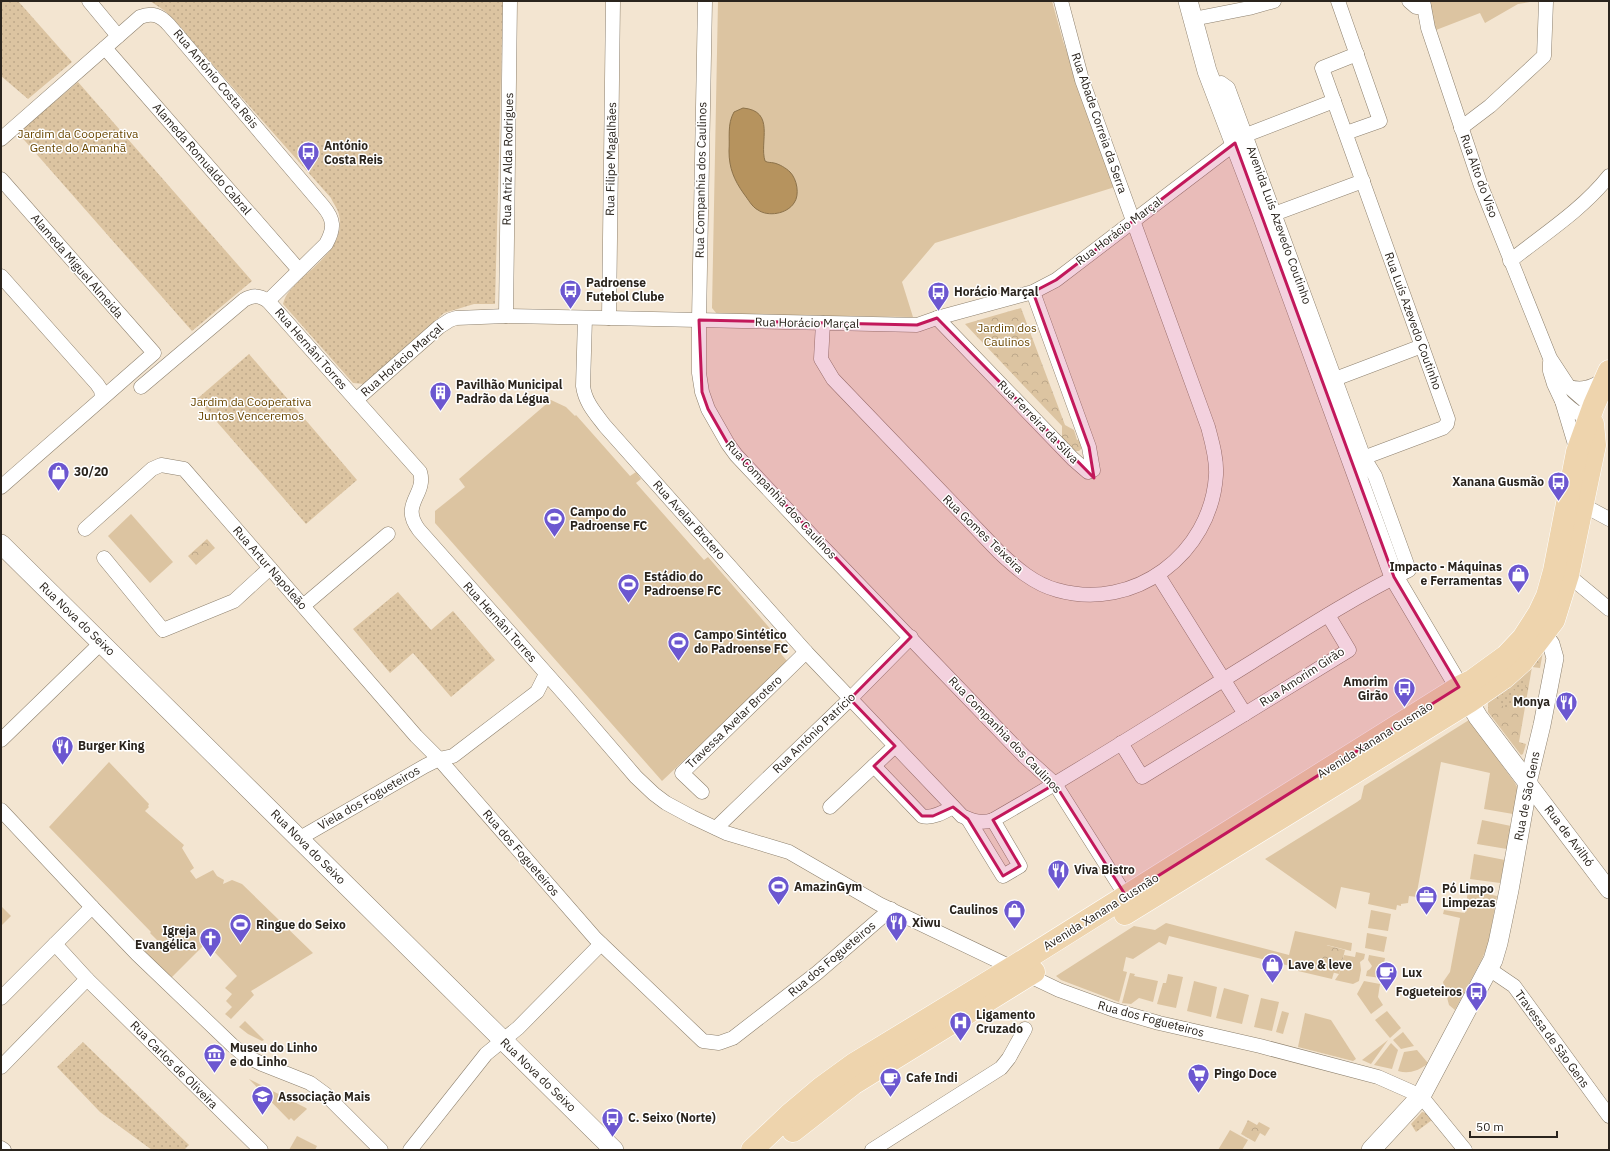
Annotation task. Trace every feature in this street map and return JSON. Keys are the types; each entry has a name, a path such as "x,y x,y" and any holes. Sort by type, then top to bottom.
{"main road":[{"path":"1188,1 1193,19"},
{"name":"Avenida Luís Azevedo Coutinho","path":"1193,19 1210,78 1240,139 1358,460 1394,577 1478,717 1528,783"},
{"path":"1561,573 1578,452 1607,375"},
{"path":"1538,630 1547,596 1561,573 1583,505 1595,445 1592,415"},
{"name":"Rua Nova do Seixo","path":"3,551 101,643 614,1150"},
{"name":"Avenida Xanana Gusmão","path":"752,1150 821,1088 854,1064 1132,910 1464,695 1473,680 1506,656 1524,638 1538,630"},
{"name":"Avenida Xanana Gusmão","path":"773,1150 797,1128 853,1084 1021,971 1126,896 1464,695"},
{"name":"Rua de São Gens","path":"1372,1150 1421,1096 1489,969 1498,943 1528,783"}],"street":[{"path":"89,1 118,36"},
{"name":"Rua Atriz Alda Rodrigues","path":"506,316 510,1"},
{"name":"Rua Filipe Magalhães","path":"609,318 613,1"},
{"name":"Rua Companhia dos Caulinos","path":"705,1 699,373 702,392 708,409 724,438 736,455 1024,756 1055,784 1126,896"},
{"name":"Rua Abade Correia da Serra","path":"1061,1 1082,80 1132,220"},
{"path":"1193,19 1249,8 1274,1"},
{"path":"1338,1 1380,121 1346,133"},
{"name":"Rua Alto do Viso","path":"1409,1 1416,7 1423,4 1428,28 1481,186 1550,358 1569,387 1585,401 1592,415 1582,415 1576,413 1562,401"},
{"path":"1461,128 1490,106 1544,56 1546,2"},
{"name":"Rua António Costa Reis","path":"1,139 140,17 156,14 165,20 329,213 332,222 329,239 326,244 268,301"},
{"name":"Alameda Romualdo Cabral","path":"105,48 299,270"},
{"name":"Rua Luís Azevedo Coutinho","path":"1357,54 1322,68 1448,419 1447,424 1437,431 1358,460"},
{"name":"Rua Horácio Marçal","path":"356,400 435,331 450,320 456,318 506,316 917,325 937,318 1033,292 1056,280 1132,220 1240,139 1334,101"},
{"path":"1510,261 1582,204 1598,190 1609,176"},
{"name":"Alameda Miguel Almeida","path":"1,179 154,352 102,397"},
{"path":"1269,216 1363,181"},
{"name":"Rua Gomes Teixeira","path":"823,323 820,359 833,379 963,517 1016,568 1034,580 1056,590 1081,595 1127,589 1158,575 1189,547 1210,510 1216,473 1214,449 1208,427 1132,220"},
{"path":"1,276 97,384 101,390 102,397 1,487"},
{"name":"Rua Ferreira da Silva","path":"937,318 1073,459 1088,472 1093,470 1089,447 1033,292"},
{"name":"Rua Hernâni Torres","path":"141,386 244,300 251,296 257,295 268,301 420,472 421,485 411,507 412,515 417,528 636,776 654,794 683,812 716,828 737,837 789,852 879,904 891,909"},
{"name":"Rua Avelar Brotero","path":"585,318 583,386 584,396 588,404 605,426 806,652 953,807 962,816 968,819"},
{"path":"1329,381 1422,346"},
{"name":"Rua Alto do Viso","path":"1550,358 1550,371 1562,401 1578,452"},
{"path":"1569,387 1579,390 1590,387 1607,375"},
{"name":"Rua Artur Napoleão","path":"85,529 152,469 160,465 184,469 416,736 438,759"},
{"path":"1583,505 1609,519"},
{"path":"303,606 388,534"},
{"path":"104,558 163,630 234,601 270,568"},
{"path":"1561,573 1609,609"},
{"path":"1158,575 1245,714"},
{"path":"968,819 986,822 993,820 1055,784 1328,615 1394,577"},
{"name":"Rua Amorim Girão","path":"1121,743 1142,777 1349,650 1328,615"},
{"name":"Rua de São Gens","path":"1528,783 1542,725 1555,658 1550,644 1538,630"},
{"name":"Rua António Patrício","path":"716,828 850,699 911,637"},
{"path":"1,740 101,643"},
{"name":"Travessa Avelar Brotero","path":"702,792 682,773 806,652"},
{"path":"546,674 537,692 568,698"},
{"name":"Viela dos Fogueteiros","path":"300,840 307,834 438,759 453,756 537,692"},
{"path":"830,807 896,746"},
{"name":"Rua dos Fogueteiros","path":"438,759 601,944 703,1041 719,1043 733,1038 817,973 891,909 1059,990 1114,1010 1159,1023 1260,1046 1378,1077 1421,1096"},
{"path":"874,766 922,816 933,816 953,807"},
{"name":"Rua de Avilhó","path":"1528,783 1609,890"},
{"path":"1,810 137,954 232,1046 244,1055 262,1064 310,1083 325,1094 381,1150"},
{"path":"968,819 1003,876 1020,866 993,820"},
{"path":"1,998 92,907"},
{"name":"Rua Carlos de Oliveira","path":"55,944 87,979 261,1150"},
{"path":"410,1150 486,1054 518,1028 601,944"},
{"name":"Travessa de São Gens","path":"1489,969 1514,986 1609,1116"},
{"path":"1,1066 87,979"},
{"path":"872,1150 1001,1068 1009,1058 1025,1029"},
{"path":"1421,1096 1465,1150"}],"highlighted area":[{"path":"1235,143 1394,577 1459,687 1126,896 1055,784 993,820 1020,866 1003,876 968,819 953,807 933,816 922,816 874,766 895,746 850,699 911,637 728,444 708,409 702,392 699,320 917,325 937,318 1094,478 1089,447 1033,292 1056,280"}],"green space":[{"path":"1,1 18,1 72,62 28,99 1,76"},
{"path":"150,1 503,1 495,304 474,304 444,313 364,384 353,383 283,304 290,291 329,252 338,235 340,225 337,208 331,198 165,11"},
{"path":"718,1 1052,1 1063,41 1115,187 935,243 902,282 913,317 717,314 712,308"},
{"path":"1428,1 1536,1 1518,4 1485,23 1480,13 1436,30"},
{"name":"Jardim da Cooperativa Gente do Amanhã","path":"78,82 252,281 192,331 18,133"},
{"name":"Jardim dos Caulinos","path":"1021,308 1065,425 1074,430 1077,440 1080,439 1082,448 1079,451 1073,451 1067,446 1070,445 1062,438 1062,426 965,324"},
{"name":"Jardim da Cooperativa Juntos Venceremos","path":"249,354 357,480 306,524 197,399"},
{"name":"Estádio do Padroense FC","path":"551,400 566,407 575,416 576,415 630,476 636,472 641,479 636,483 704,560 708,557 787,648 781,654 788,662 662,781 435,523 435,511 465,487 459,479"},
{"path":"131,514 173,562 150,583 108,536"},
{"path":"207,539 215,548 196,565 188,556"},
{"path":"398,592 431,630 453,611 495,660 451,697 413,653 390,673 353,629"},
{"path":"1543,652 1540,668 1532,667 1519,742 1526,744 1523,754 1521,755 1488,712 1488,701"},
{"path":"1519,678 1524,680 1526,685 1524,690 1519,692 1514,690 1512,685 1514,680"},
{"path":"1505,692 1511,692 1516,697 1514,706 1511,708 1505,708 1500,703 1500,697"},
{"path":"1469,720 1518,789 1513,814 1484,809 1490,773 1441,762 1417,897 1409,896 1408,903 1401,904 1401,906 1397,905 1396,910 1368,904 1370,893 1341,887 1336,909 1265,859 1357,802 1361,799 1364,786"},
{"path":"109,762 149,804 149,807 145,811 184,845 182,848 194,868 190,871 196,879 213,870 217,876 224,880 223,884 232,880 242,884 313,953 251,991 254,995 231,1019 225,1014 232,1007 226,1001 232,994 225,988 237,976 206,943 170,979 144,951 157,940 150,933 151,932 49,827"},
{"path":"1482,820 1511,826 1507,849 1477,844"},
{"path":"1474,854 1505,860 1500,883 1470,879"},
{"path":"1468,890 1497,896 1488,945 1455,1010 1449,1005 1443,982 1450,972 1460,918 1443,914 1444,910 1465,913"},
{"path":"1,906 11,916 1,926"},
{"path":"1371,910 1391,914 1388,931 1368,928"},
{"path":"1166,923 1289,955 1295,931 1352,943 1351,951 1327,945 1319,968 1334,972 1332,979 1298,971 1298,968 1169,936 1166,945 1159,942 1133,959 1126,957 1123,971 1127,972 1119,1002 1061,980 1056,976 1134,926 1155,930"},
{"path":"184,926 197,940 179,957 166,944"},
{"path":"1367,933 1387,937 1384,952 1365,948"},
{"path":"1326,945 1345,950 1339,974 1319,969"},
{"path":"1356,952 1365,954 1364,959 1360,962 1361,970 1359,981 1353,984 1335,980 1339,974 1344,955 1355,957"},
{"path":"1369,955 1385,958 1381,978 1366,976 1367,971 1372,966 1368,960"},
{"path":"1130,973 1135,974 1134,976 1158,981 1153,1002 1139,998 1131,1004 1122,1003"},
{"path":"1168,974 1183,977 1176,1008 1157,1004 1163,983 1166,983"},
{"path":"1194,981 1217,987 1211,1017 1187,1011"},
{"path":"1364,981 1380,984 1378,997 1383,1005 1371,1014 1357,994"},
{"path":"1224,988 1249,995 1242,1024 1216,1018"},
{"path":"1261,998 1279,1002 1272,1031 1254,1027"},
{"path":"1282,1011 1289,1013 1283,1034 1276,1032"},
{"path":"1387,1011 1401,1028 1390,1038 1375,1020"},
{"path":"1305,1013 1331,1020 1356,1059 1353,1061 1298,1047"},
{"path":"245,1021 264,1040 262,1041 248,1034 239,1027"},
{"path":"1403,1032 1414,1046 1401,1049 1393,1040"},
{"path":"1388,1040 1371,1064 1362,1060"},
{"path":"83,1042 189,1145 184,1150 152,1150 100,1112 57,1067"},
{"path":"1391,1043 1398,1050 1392,1069 1374,1065"},
{"path":"1417,1050 1428,1063 1413,1071 1398,1071 1404,1052"},
{"path":"249,1079 307,1109 294,1121 291,1118 289,1120"},
{"path":"1422,1112 1426,1113 1432,1120 1416,1132 1411,1124"},
{"path":"1248,1120 1257,1125 1259,1122 1270,1128 1265,1136 1260,1133 1255,1142 1241,1134"},
{"path":"1230,1130 1248,1140 1242,1150 1218,1150"},
{"path":"297,1136 317,1146 315,1150 289,1150"}],"shaded area":[{"path":"743,108 753,110 760,115 763,121 765,161 787,169 794,179 797,187 797,196 794,203 787,210 772,214 756,209 740,189 735,179 729,157 730,121 734,112"}],"place":[{"name":"António Costa Reis","path":"309,172"},
{"name":"Padroense Futebol Clube","path":"571,310"},
{"name":"Horácio Marçal","path":"938,312"},
{"name":"Pavilhão Municipal Padrão da Légua","path":"441,412"},
{"name":"30/20","path":"59,492"},
{"name":"Xanana Gusmão","path":"1559,502"},
{"name":"Campo do Padroense FC","path":"555,538"},
{"name":"Impacto - Máquinas e Ferramentas","path":"1518,594"},
{"name":"Estádio do Padroense FC","path":"628,604"},
{"name":"Campo Sintético do Padroense FC","path":"679,662"},
{"name":"Amorim Girão","path":"1404,708"},
{"name":"Monya","path":"1566,722"},
{"name":"Burger King","path":"62,766"},
{"name":"Viva Bistro","path":"1059,890"},
{"name":"AmazinGym","path":"778,906"},
{"name":"Pó Limpo Limpezas","path":"1427,916"},
{"name":"Caulinos","path":"1014,930"},
{"name":"Xiwu","path":"896,942"},
{"name":"Ringue do Seixo","path":"241,944"},
{"name":"Igreja Evangélica","path":"211,958"},
{"name":"Lave & leve","path":"1273,984"},
{"name":"Lux","path":"1386,992"},
{"name":"Fogueteiros","path":"1477,1012"},
{"name":"Ligamento Cruzado","path":"961,1042"},
{"name":"Museu do Linho e do Linho","path":"215,1074"},
{"name":"Pingo Doce","path":"1199,1094"},
{"name":"Cafe Indi","path":"891,1098"},
{"name":"Associação Mais","path":"263,1116"},
{"name":"C. Seixo (Norte)","path":"613,1138"}]}
